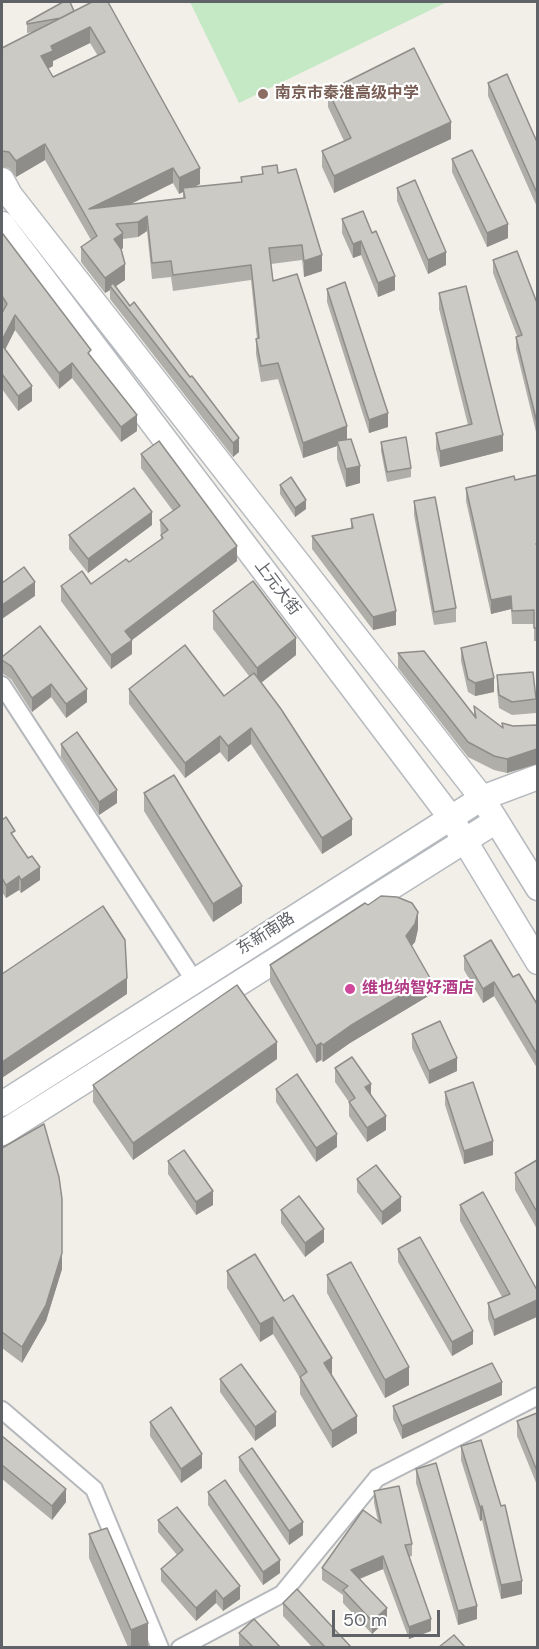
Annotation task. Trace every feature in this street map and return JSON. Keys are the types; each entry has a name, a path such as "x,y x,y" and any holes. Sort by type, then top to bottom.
{"main road":[{"name":"上元大街","path":"4,192 482,798 537,888"},
{"name":"上元大街","path":"2,224 452,818 537,962"},
{"name":"东新南路","path":"2,1104 482,798 537,777"},
{"name":"东新南路","path":"2,1133 496,821"}],"street":[{"path":"2,685 194,980"},
{"path":"180,1647 282,1594 377,1478 537,1396"},
{"path":"2,1410 94,1489 160,1647"}],"green space":[{"path":"190,2 447,2 239,103"}],"building":[{"path":"63,2 70,2 74,11 61,18 27,24 27,22"},
{"path":"92,2 108,2 200,168 179,178 173,168 89,209 185,198 183,188 242,182 241,177 263,174 262,167 277,165 278,173 296,169 322,255 304,261 302,245 269,248 273,281 297,274 347,426 303,443 278,363 261,366 256,339 259,338 251,265 173,275 171,261 152,263 147,216 138,222 116,224 123,233 114,239 121,249 125,264 105,278 81,247 97,236 45,144 16,161 9,152 2,151 2,48","holes":["90,27 105,52 53,77 41,56 53,51 51,46"]},
{"path":"414,48 451,122 334,176 322,151 351,138 328,91"},
{"path":"507,74 537,142 537,193 488,83"},
{"path":"472,150 508,224 487,233 452,159"},
{"path":"415,180 446,252 428,260 397,188"},
{"path":"363,211 372,233 376,231 395,276 378,283 361,241 353,244 342,219"},
{"path":"3,234 91,350 88,353 137,415 121,427 72,363 59,373 15,315 2,340 2,313 7,304 2,296"},
{"path":"517,251 537,303 537,423 516,337 522,335 493,260"},
{"path":"345,282 388,413 369,420 327,289"},
{"path":"113,283 130,306 134,302 239,438 233,443 110,286"},
{"path":"466,286 503,435 440,451 436,433 472,424 439,293"},
{"path":"2,345 32,386 18,396 2,374"},
{"path":"406,437 411,468 387,472 381,442"},
{"path":"351,439 360,466 346,469 337,441"},
{"path":"159,441 237,546 125,631 132,640 111,655 61,586 82,571 91,584 126,559 129,562 163,538 161,535 168,530 160,520 180,506 141,454"},
{"path":"537,475 537,628 534,628 534,610 512,611 511,596 491,600 466,488 514,476 515,480"},
{"path":"291,477 306,500 295,508 280,485"},
{"path":"134,488 152,512 88,559 69,535"},
{"path":"435,497 456,608 434,612 414,501"},
{"path":"373,514 396,611 373,617 312,536 353,528 351,519"},
{"path":"24,567 35,582 2,605 2,583"},
{"path":"253,581 296,638 257,668 213,611"},
{"path":"40,626 87,689 66,704 51,684 32,698 11,666 2,660 2,657"},
{"path":"486,642 494,678 475,683 468,679 461,648"},
{"path":"185,645 224,696 254,673 281,709 352,819 322,838 251,728 228,746 220,736 185,763 129,689"},
{"path":"424,651 476,718 474,706 503,728 502,723 513,726 537,725 537,749 507,759 494,756 468,742 398,653"},
{"path":"533,672 536,699 512,702 499,695 497,675"},
{"path":"77,732 117,790 99,802 61,744"},
{"path":"174,775 242,886 213,904 144,793"},
{"path":"6,817 15,831 11,833 28,858 32,856 40,867 21,880 19,876 6,885 2,878 2,820"},
{"name":"维也纳智好酒店","path":"381,896 397,897 412,903 418,912 415,924 406,936 430,978 323,1045 321,1043 316,1046 270,965 365,903 368,905"},
{"path":"103,906 125,940 127,978 2,1062 2,974"},
{"path":"491,940 513,977 519,974 537,1004 537,1054 494,982 483,989 464,956"},
{"path":"237,985 277,1042 133,1143 93,1085"},
{"path":"440,1021 457,1058 429,1071 412,1034"},
{"path":"352,1057 371,1084 365,1087 386,1116 367,1128 349,1102 355,1098 335,1068"},
{"path":"297,1074 337,1134 316,1148 276,1089"},
{"path":"473,1082 493,1141 464,1151 445,1092"},
{"path":"44,1124 59,1177 62,1199 62,1253 46,1305 22,1347 2,1332 2,1148"},
{"path":"184,1150 213,1191 196,1202 168,1161"},
{"path":"537,1160 537,1212 515,1173"},
{"path":"376,1165 401,1197 382,1212 357,1179"},
{"path":"483,1192 537,1290 537,1300 494,1320 488,1303 510,1294 460,1205"},
{"path":"299,1196 324,1229 305,1243 281,1210"},
{"path":"420,1237 473,1331 452,1342 398,1249"},
{"path":"255,1254 284,1301 293,1295 332,1358 324,1363 357,1416 332,1431 300,1377 307,1372 273,1317 260,1324 227,1271"},
{"path":"351,1262 409,1367 385,1380 327,1275"},
{"path":"492,1363 502,1382 402,1426 393,1406"},
{"path":"241,1364 276,1412 255,1427 220,1379"},
{"path":"171,1407 202,1454 181,1469 150,1422"},
{"path":"537,1413 537,1471 517,1421"},
{"path":"2,1436 66,1489 52,1506 2,1465"},
{"path":"481,1440 501,1506 505,1505 522,1581 501,1585 482,1506 480,1507 461,1446"},
{"path":"252,1448 303,1522 289,1531 239,1457"},
{"path":"436,1463 477,1606 458,1611 416,1469"},
{"path":"225,1480 280,1560 263,1572 208,1492"},
{"path":"399,1486 412,1544 405,1545 431,1619 409,1627 383,1556 351,1570 387,1608 372,1621 343,1590 348,1586 322,1568 363,1510 381,1523 374,1491"},
{"path":"177,1507 240,1586 223,1599 216,1590 196,1608 161,1569 183,1550 158,1520"},
{"path":"107,1528 148,1623 131,1630 89,1534"},
{"path":"297,1589 351,1647 325,1647 283,1603"},
{"path":"254,1619 280,1647 253,1647 239,1633"},
{"path":"454,1635 465,1647 439,1647"}],"place":[{"name":"南京市秦淮高级中学","path":"263,94"},
{"name":"维也纳智好酒店","path":"350,989"}]}
